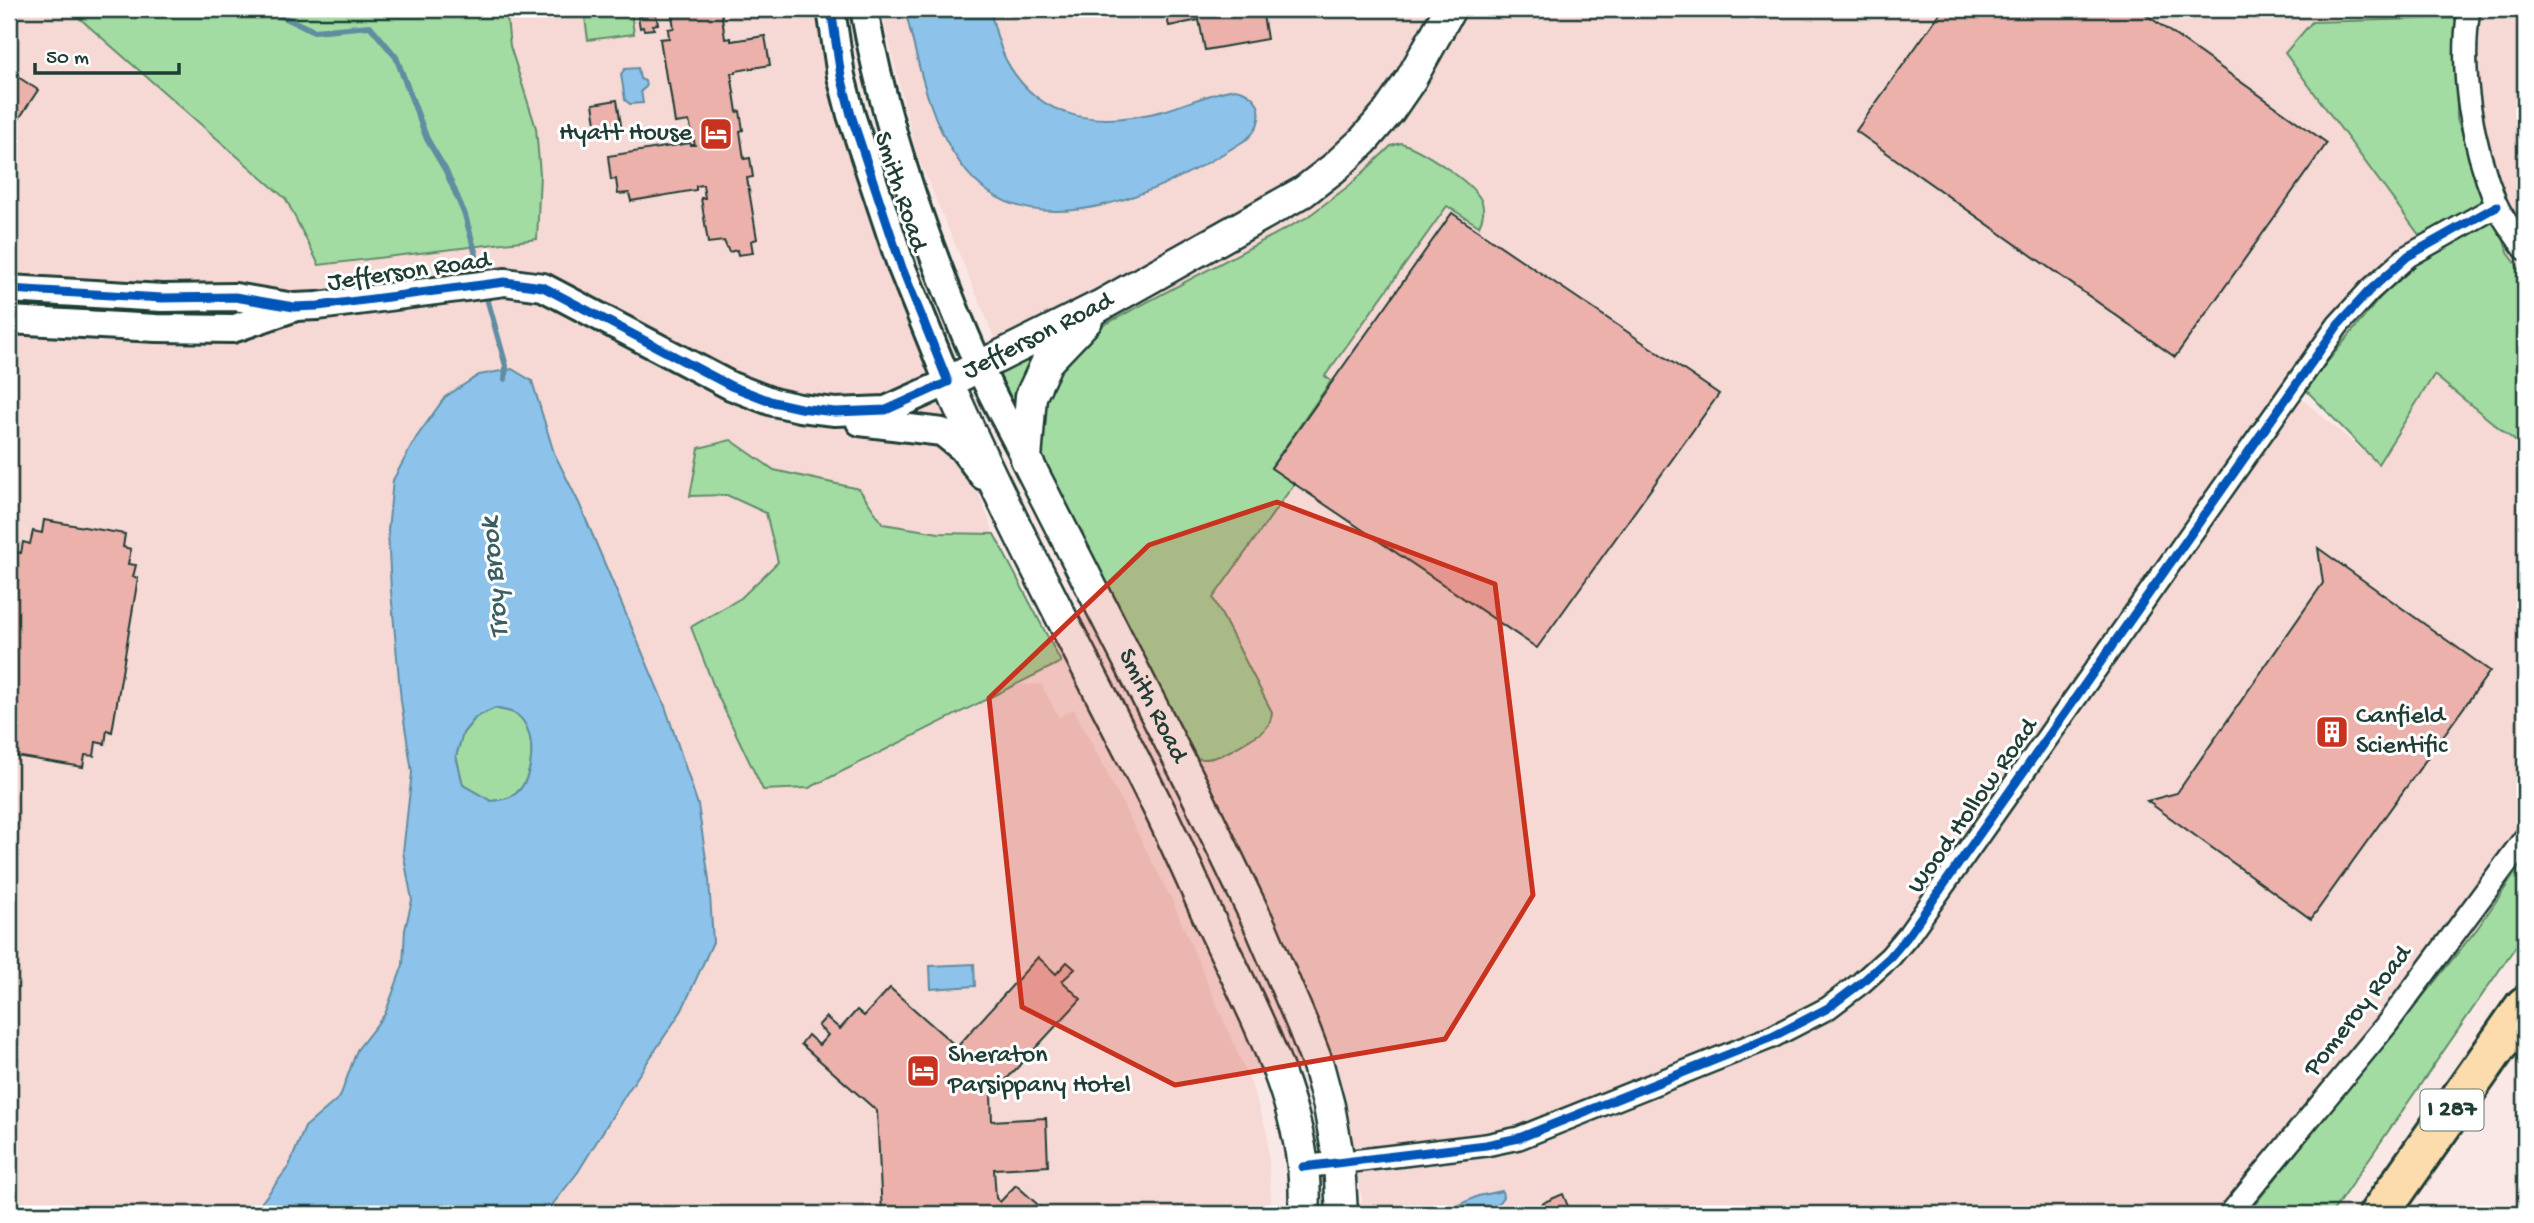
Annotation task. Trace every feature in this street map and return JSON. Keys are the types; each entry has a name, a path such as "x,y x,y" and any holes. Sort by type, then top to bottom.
{"highway":[{"name":"I 287","path":"2379,1214 2525,1006"}],"main road":[{"name":"Jefferson Road","path":"948,382 1100,306 1303,192 1335,168 1389,111 1411,79 1450,9"},
{"path":"1026,459 1031,396 1047,362 1100,306"},
{"name":"Smith Road","path":"948,382 1051,598 1154,798 1256,1019 1290,1103 1297,1129 1303,1167 1304,1214"},
{"name":"Smith Road","path":"1026,459 1193,787 1262,930 1318,1065 1339,1162 1342,1214"}],"street":[{"name":"Smith Road","path":"831,9 841,76 851,115 902,268 948,382"},
{"name":"Smith Road","path":"864,9 888,119 938,267 978,366 1026,459"},
{"path":"2469,9 2466,67 2469,106 2477,145 2497,206 2525,249"},
{"name":"Wood Hollow Road","path":"1303,1167 1486,1145 1527,1135 1772,1037 1828,1008 1861,983 1907,937 2339,325 2369,291 2409,256 2497,206"},
{"name":"Jefferson Road","path":"9,289 162,298 235,297 294,307 505,282 543,287 732,386 773,402 800,408 862,413 886,410 948,382"},
{"name":"Jefferson Road","path":"9,320 232,329 294,307"},
{"path":"800,408 824,418 942,432 962,448 1006,505"},
{"name":"Pomeroy Road","path":"2230,1214 2387,1024 2525,838"}],"highlighted area":[{"path":"1277,502 1495,584 1533,895 1445,1039 1175,1085 1022,1007 989,698 1149,545"}],"shaded area":[{"path":"9,9 69,9 286,199 297,218 449,249 537,239 540,174 536,128 510,46 506,9 819,9 928,357 994,534 939,533 883,524 859,489 774,470 731,440 727,495 767,513 778,562 741,598 691,628 716,692 764,790 810,788 1015,685 1041,684 1059,717 1074,709 1173,902 1251,1084 1267,1133 1272,1214 9,1214"},
{"path":"881,9 2525,9 2525,276 2509,254 2457,118 2456,18 2285,53 2425,244 2305,389 2302,399 2378,464 2434,375 2525,449 2525,859 2477,929 2247,1214 1361,1214 1362,1198 1346,1125 1045,469 985,315 917,155"}],"green space":[{"path":"69,9 506,9 510,46 536,128 540,174 537,239 319,265 286,199"},
{"path":"631,12 634,34 588,40 585,18"},
{"path":"2456,18 2457,119 2509,254 2525,276 2525,449 2434,375 2378,464 2305,389 2425,243 2285,53 2312,22"},
{"path":"1401,143 1433,159 1468,184 1481,200 1482,220 1479,226 1447,206 1325,376 1331,381 1271,467 1294,484 1213,598 1272,712 1271,719 1262,732 1227,753 1210,759 1193,757 1045,469 1041,453 1042,407 1054,375 1098,328 1306,218 1350,185 1391,146"},
{"path":"1040,354 1019,417 995,379"},
{"path":"731,440 774,470 859,489 883,524 939,533 994,534 1061,662 809,788 763,790 716,692 691,627 741,598 778,562 766,513 727,495 690,496 699,448"},
{"path":"495,708 516,714 523,721 531,743 531,756 526,780 520,790 510,797 491,801 463,785 456,756 463,733 476,717"},
{"path":"2525,859 2525,933 2331,1214 2247,1214 2477,929"}],"water":[{"path":"905,9 990,9 1003,54 1020,81 1036,97 1054,108 1074,115 1095,119 1140,116 1235,89 1252,96 1256,102 1259,109 1258,124 1247,139 1216,158 1140,194 1100,206 1060,211 1022,207 988,192 960,163 949,146 925,89"},
{"path":"638,68 640,79 645,81 646,87 641,91 643,103 630,104 625,100 621,74 625,69"},
{"path":"512,369 532,381 554,453 579,503 665,706 698,805 709,879 713,942 682,1010 578,1172 545,1214 253,1214 289,1166 305,1127 340,1097 357,1050 385,1014 403,965 405,930 412,900 403,852 412,772 401,701 391,591 388,531 393,480 416,438 445,397 479,375","holes":["495,708 514,713 523,721 531,743 531,756 526,780 520,790 510,797 491,801 463,785 456,756 463,733 476,717"]},
{"path":"974,964 975,986 931,989 930,966"},
{"path":"1502,1191 1503,1197 1490,1214 1439,1214 1478,1196"}],"building":[{"name":"Hyatt House","path":"671,9 721,9 725,39 731,38 731,41 765,36 770,65 731,73 737,112 740,111 743,130 740,131 744,159 750,158 753,177 747,178 757,239 751,241 753,253 738,255 737,250 729,252 724,241 708,243 701,198 705,198 703,185 696,186 696,190 631,201 629,193 618,194 616,179 611,180 608,156 690,143 695,145 689,121 675,123 667,83 660,39 669,38 668,29 674,28"},
{"path":"1165,9 1262,9 1267,39 1205,50 1199,20 1169,26"},
{"path":"1943,9 2138,9 2327,143 2175,357 1856,131"},
{"path":"651,11 652,15 656,15 658,24 653,25 654,29 640,28 638,17 642,16 641,13"},
{"path":"9,71 38,90 9,134"},
{"path":"617,100 622,131 598,135 593,104"},
{"path":"1452,213 1719,394 1537,648 1271,468"},
{"path":"44,520 125,534 123,547 131,549 128,564 136,565 133,577 138,578 112,732 107,730 105,744 96,742 94,756 85,755 83,767 9,755 9,598 16,552 21,553 23,542 30,544 33,531 42,533"},
{"name":"Canfield Scientific","path":"2318,548 2490,671 2311,919 2147,801 2177,793 2323,583"},
{"name":"Sheraton Parsippany Hotel","path":"1038,957 1056,974 1067,962 1075,969 1062,981 1081,999 991,1096 992,1121 1046,1118 1048,1166 994,1169 996,1198 1000,1202 1016,1185 1048,1214 882,1214 877,1111 801,1044 808,1035 819,1045 828,1035 818,1026 826,1017 840,1029 857,1010 864,1016 890,988 957,1047"},
{"path":"1563,1194 1571,1214 1527,1214 1547,1201"}],"waterway":[{"name":"Troy Brook","path":"266,9 314,31 370,26 396,57 427,139 446,171 465,215 482,277"},
{"name":"Troy Brook","path":"485,291 506,366 505,379"}],"cycle path":[{"path":"9,289 162,298 235,297 294,307 505,282 543,287 731,386 773,402 835,412 886,410 948,382 902,268 851,115 841,76 831,9"},
{"path":"1303,1167 1486,1145 1519,1138 1772,1037 1828,1008 1861,983 1890,957 1907,937 2338,325 2369,291 2408,256 2497,206"}],"place":[{"name":"Hyatt House","path":"716,134"},
{"name":"Canfield Scientific","path":"2332,732"},
{"name":"Sheraton Parsippany Hotel","path":"923,1071"}]}
